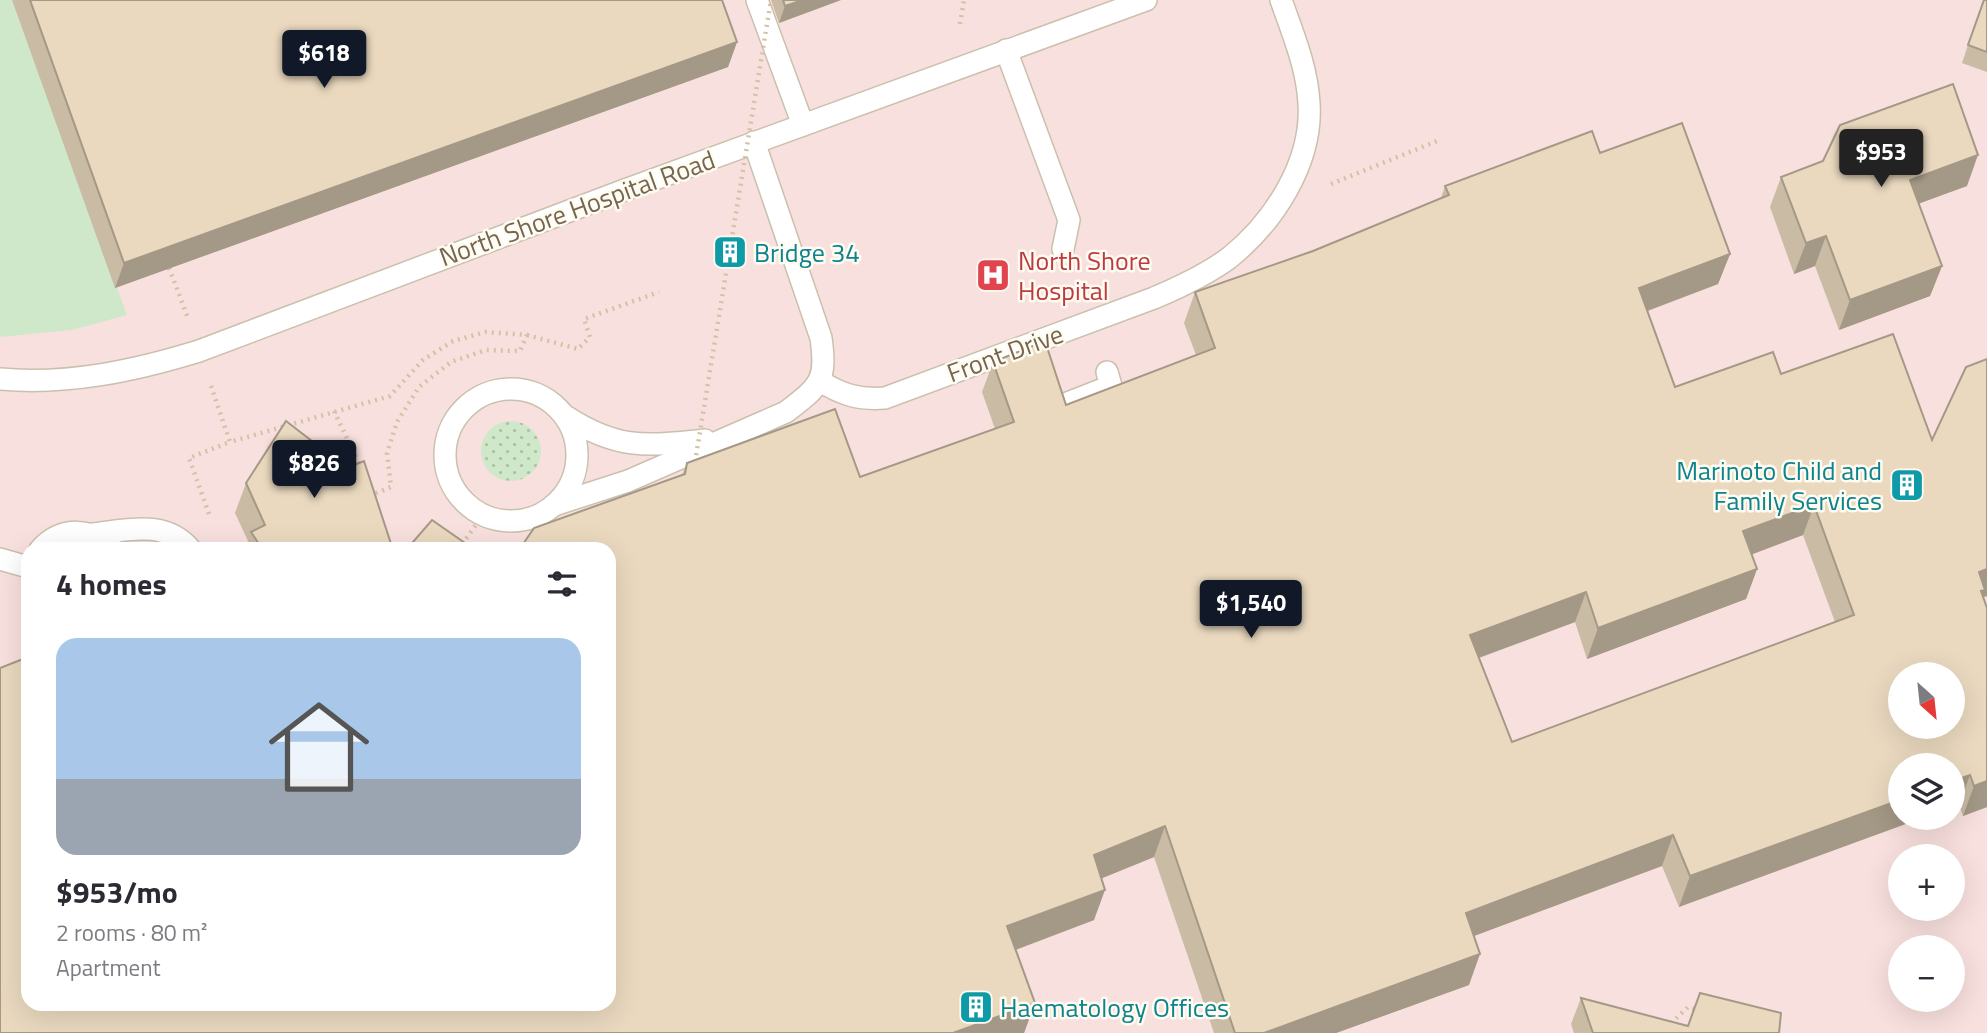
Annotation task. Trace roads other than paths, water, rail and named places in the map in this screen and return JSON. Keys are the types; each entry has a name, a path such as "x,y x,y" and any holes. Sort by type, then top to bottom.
{"lane":[{"path":"757,0 803,125"},
{"name":"North Shore Hospital Road","path":"0,379 33,382 104,375 150,366 212,346 754,142 1146,0"},
{"name":"Front Drive","path":"820,381 853,398 885,398 1154,298 1189,283 1227,259 1254,235 1276,206 1296,174 1307,143 1310,104 1304,66 1281,0"},
{"path":"1006,50 1069,220 1063,249"},
{"path":"724,438 636,444 613,441 589,432 535,392 515,388 495,390 476,398 460,411 449,429 445,448 446,469 454,488 466,504 483,515 501,520 521,521 554,505 628,481 786,412 808,395 820,381 824,362 821,338 754,142"},
{"path":"1060,406 1111,386 1107,372"},
{"path":"554,505 567,491 575,473 578,454 575,435 567,417"},
{"path":"47,542 62,534 93,534 142,528 167,531 181,542"},
{"path":"93,534 108,542"},
{"path":"0,559 21,565"}],"place":[{"name":"Bridge 34","path":"730,252"},
{"name":"North Shore Hospital","path":"993,275"},
{"name":"Marinoto Child and Family Services","path":"1907,485"},
{"name":"Haematology Offices","path":"976,1007"}]}
